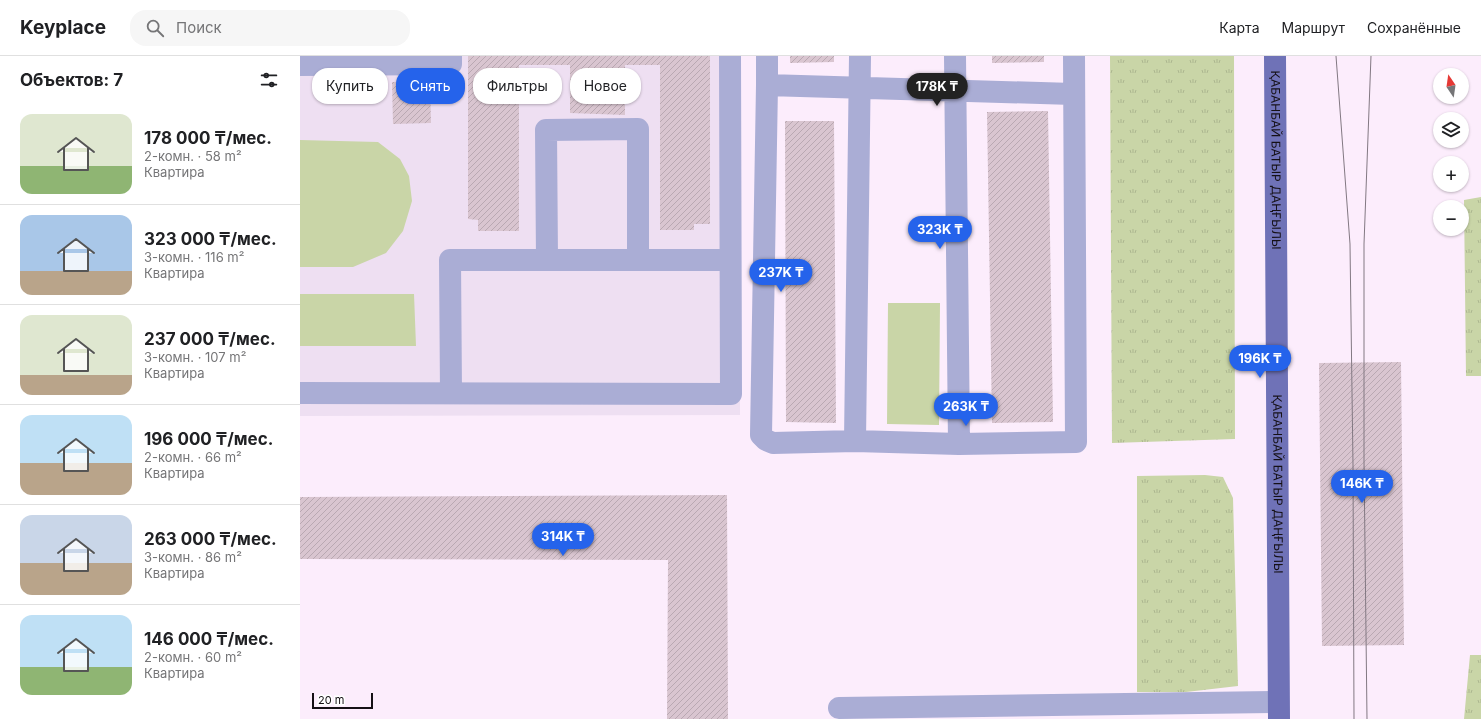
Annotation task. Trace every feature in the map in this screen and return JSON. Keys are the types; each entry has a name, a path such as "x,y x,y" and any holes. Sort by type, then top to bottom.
{"main road":[{"name":"ҚАБАНБАЙ БАТЫР ДАҢҒЫЛЫ","path":"1275,56 1278,710"}],"street":[{"path":"300,65 451,64 451,56"},
{"path":"300,393 730,394 730,56"},
{"path":"767,56 761,435 766,440 773,443 855,441 959,444 1076,442 1074,56"},
{"path":"855,441 860,56"},
{"path":"955,56 959,444"},
{"path":"767,85 1073,94"},
{"path":"547,260 546,130 638,129 638,260"},
{"path":"451,393 450,260 730,260"},
{"path":"839,708 1278,710"}],"shaded area":[{"path":"300,56 741,56 740,415 300,416"}],"green space":[{"path":"1110,56 1234,56 1235,439 1112,443"},
{"path":"300,140 378,142 400,159 409,176 412,201 403,231 386,253 353,267 300,267"},
{"path":"1481,197 1481,376 1466,376 1464,236 1469,236 1469,200 1464,200"},
{"path":"300,294 414,294 416,346 300,346"},
{"path":"888,303 940,303 939,425 887,424"},
{"path":"1205,475 1223,477 1233,498 1238,686 1186,692 1137,692 1137,476"},
{"path":"1470,655 1481,655 1481,719 1464,719"}],"building":[{"path":"468,56 710,56 710,224 694,224 694,230 660,230 660,65 625,65 625,68 570,68 570,65 519,65 519,68 473,68 473,104 519,104 519,231 478,231 478,220 468,219"},
{"path":"790,56 834,56 834,62 790,63"},
{"path":"992,56 1044,56 1044,62 992,63"},
{"path":"392,82 396,82 396,104 431,104 431,123 393,124"},
{"path":"570,104 625,104 625,115 570,113"},
{"path":"1048,111 1053,422 992,423 987,112"},
{"path":"785,121 834,121 836,423 786,422"},
{"path":"1401,362 1404,645 1322,646 1319,363"},
{"path":"727,495 728,719 667,719 668,560 300,559 300,497"}],"tram line":[{"path":"1336,56 1350,244 1354,719"},
{"path":"1367,719 1364,461 1364,244 1371,56"}]}
